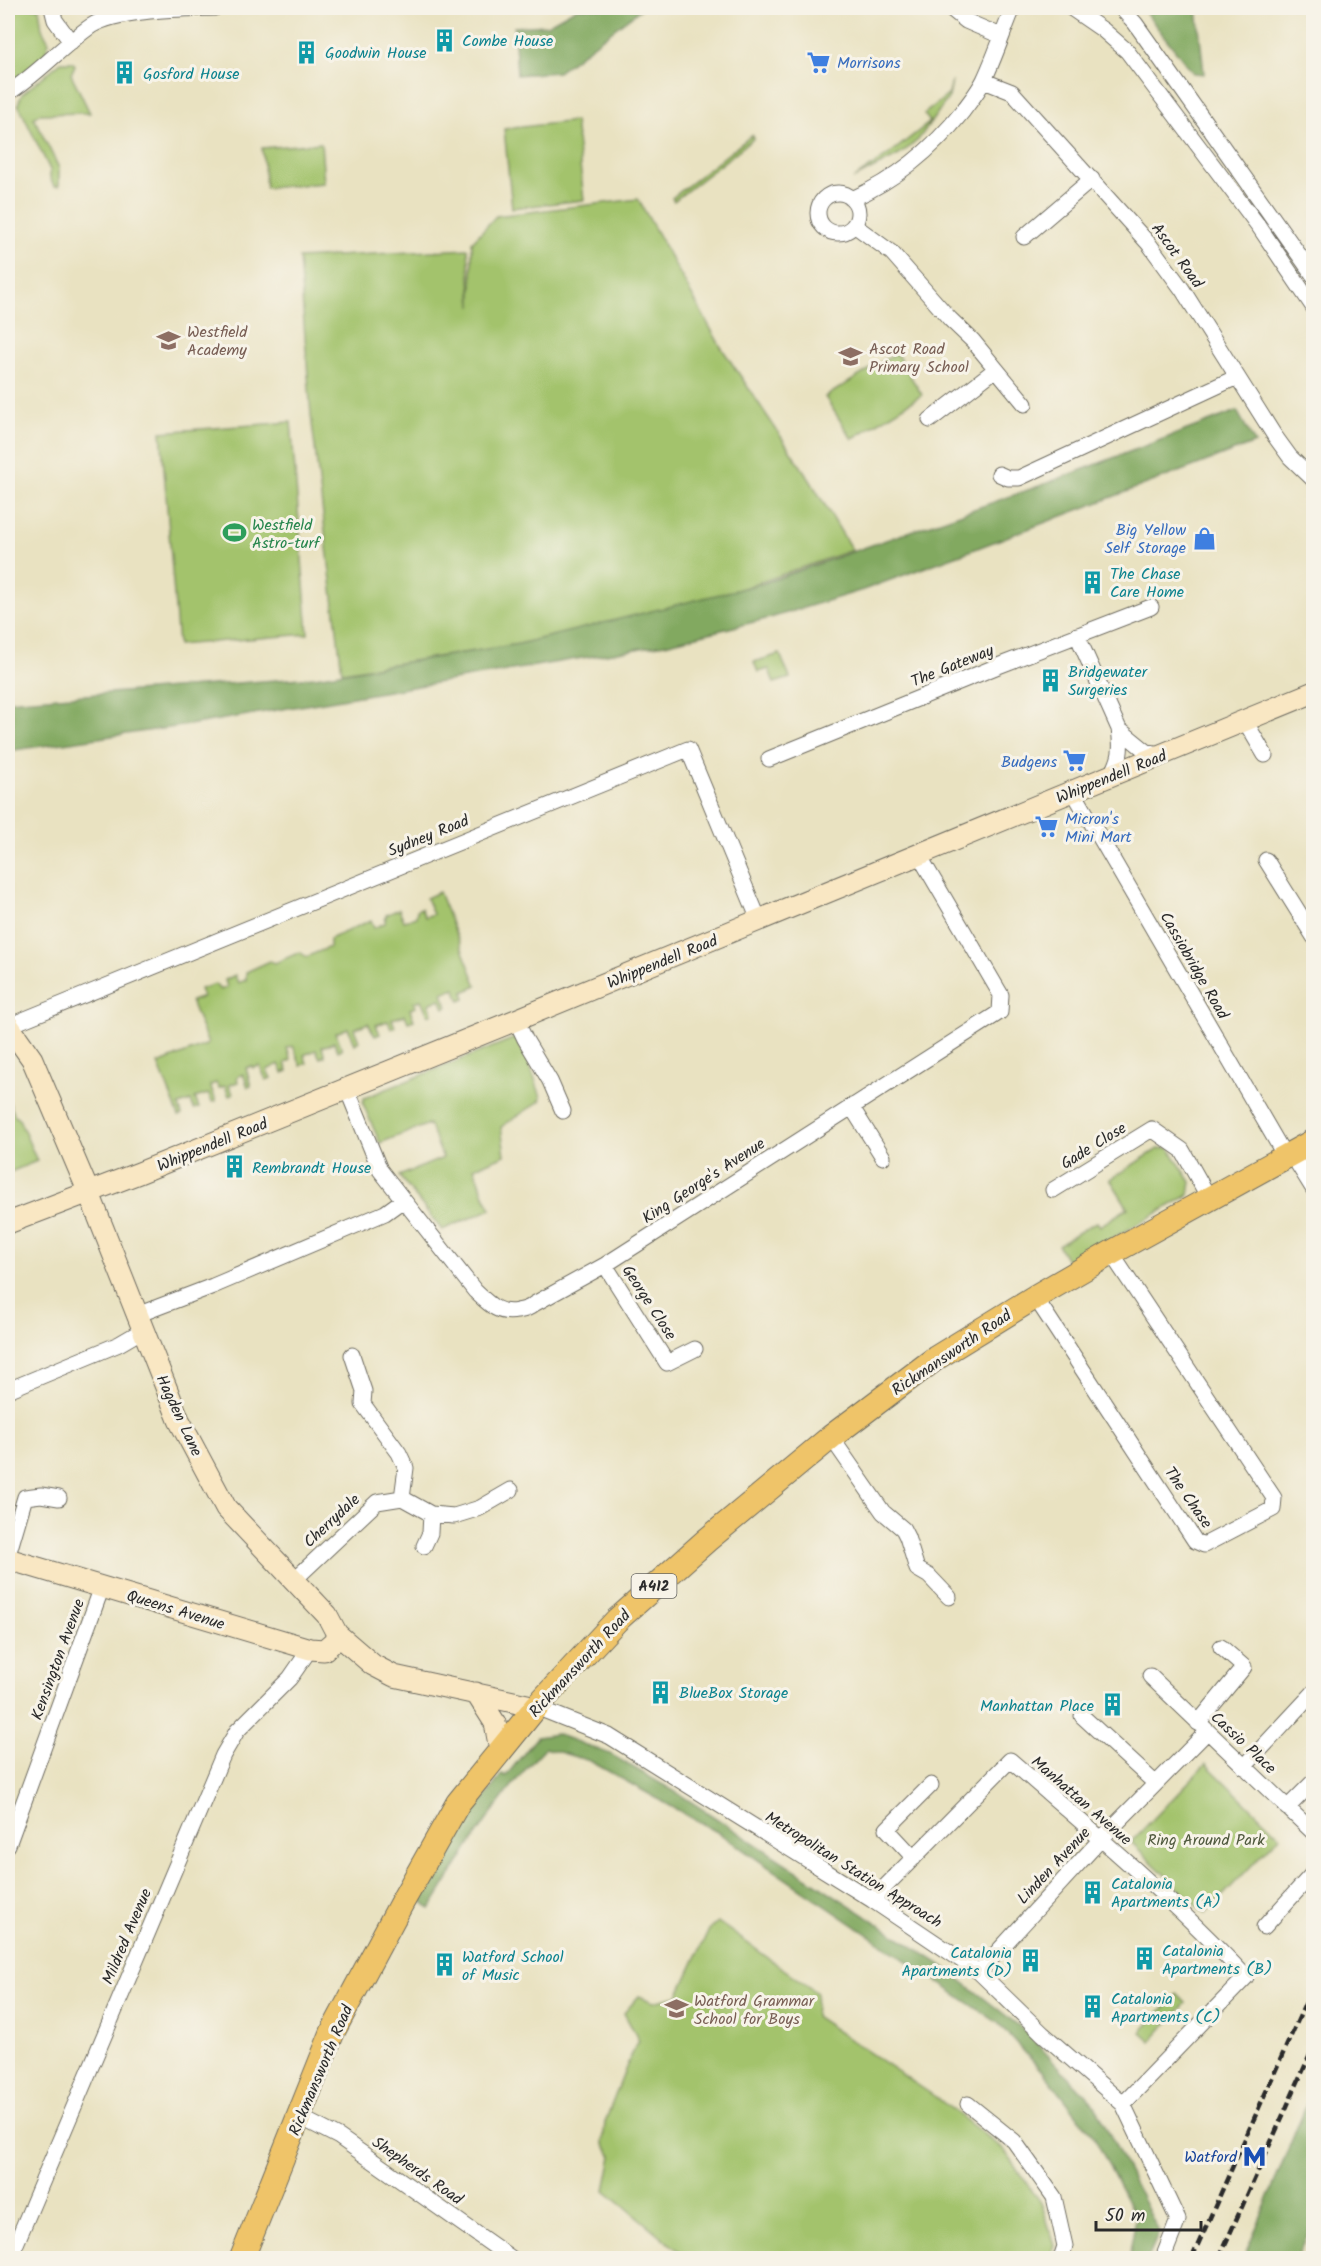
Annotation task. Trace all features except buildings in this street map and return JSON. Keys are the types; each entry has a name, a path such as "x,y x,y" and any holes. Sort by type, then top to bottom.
{"main road":[{"name":"Rickmansworth Road","path":"242,2259 333,2031 458,1803 536,1707 617,1620 668,1572 831,1437 936,1358 1111,1253 1314,1141"}],"street":[{"path":"52,8 55,20 71,42"},
{"path":"8,93 24,83 94,25 123,15 215,8"},
{"path":"950,8 966,21 1001,36"},
{"path":"852,199 903,169 930,149 945,134 984,81 1013,8"},
{"path":"1071,8 1103,30 1127,51 1260,228 1314,308"},
{"path":"1121,8 1135,23 1314,276"},
{"name":"Ascot Road","path":"984,81 1012,92 1149,244 1170,271 1274,435 1290,457 1314,480"},
{"path":"1024,237 1092,179"},
{"path":"840,193 852,199 858,214 854,225 843,232 831,231 822,225 819,216 820,206 828,196 840,193"},
{"path":"854,225 892,253 950,319 973,341 1025,404"},
{"path":"930,420 996,369"},
{"path":"999,474 1019,478 1237,377"},
{"name":"The Gateway","path":"769,759 1151,607"},
{"path":"1077,635 1119,729 1122,748 1119,762 1110,777"},
{"name":"Whippendell Road","path":"8,1223 89,1193 347,1089 1314,692"},
{"path":"1245,721 1265,755"},
{"path":"1119,729 1146,751 1162,755"},
{"name":"Sydney Road","path":"9,1027 688,749 759,920"},
{"name":"Cassiobridge Road","path":"1073,791 1288,1154 1314,1190"},
{"name":"King George's Avenue","path":"347,1089 380,1170 475,1291 493,1308 506,1313 529,1309 605,1264 1000,1012 1001,995 919,855"},
{"path":"1266,860 1314,937"},
{"path":"516,1020 550,1081 562,1111"},
{"name":"Hagden Lane","path":"9,1027 32,1059 89,1193 180,1420 226,1508 327,1616 336,1634 373,1665 394,1676 536,1707"},
{"path":"850,1106 883,1157"},
{"name":"Gade Close","path":"1053,1190 1152,1129 1182,1150 1209,1198"},
{"path":"8,1390 119,1344 140,1322 213,1286 385,1213 403,1200"},
{"name":"The Chase","path":"1035,1297 1195,1541 1204,1545 1273,1509 1274,1498 1111,1253"},
{"name":"George Close","path":"605,1264 667,1363 695,1349"},
{"path":"352,1355 364,1391 363,1404 399,1453 405,1468 402,1498 431,1514 454,1516 480,1508 511,1490"},
{"path":"831,1437 882,1512 903,1529 908,1537 916,1569 929,1576 950,1596"},
{"path":"8,1557 25,1497 41,1495 59,1498"},
{"name":"Cherrydale","path":"293,1581 376,1502 402,1498"},
{"path":"424,1546 430,1533 431,1514"},
{"name":"Queens Avenue","path":"8,1557 310,1649"},
{"name":"Kensington Avenue","path":"8,1845 102,1587"},
{"path":"310,1649 324,1650 338,1638 336,1634"},
{"name":"Linden Avenue","path":"979,1972 1155,1783 1202,1728 1244,1667 1221,1647"},
{"name":"Mildred Avenue","path":"9,2259 223,1755 237,1731 290,1678 310,1649"},
{"name":"Cassio Place","path":"1150,1676 1314,1833"},
{"path":"1244,1767 1314,1692"},
{"path":"476,1693 495,1723 500,1750"},
{"name":"Metropolitan Station Approach","path":"536,1707 609,1736 872,1900 979,1972 1043,2034 1123,2104 1178,2220 1162,2259"},
{"path":"1082,1716 1155,1783"},
{"name":"Manhattan Avenue","path":"872,1900 1010,1760 1101,1839 1221,1950 1246,1977 1123,2104"},
{"path":"1287,1808 1314,1781"},
{"path":"914,1858 887,1829 931,1785"},
{"path":"1264,1927 1314,1872"},
{"path":"968,2104 1014,2141 1054,2197 1065,2246 1061,2259"},
{"name":"Shepherds Road","path":"300,2117 339,2137 511,2259"}],"green space":[{"path":"8,8 39,8 42,29 49,42 45,54 8,86"},
{"path":"577,8 642,8 558,72 517,75 514,27 547,25"},
{"path":"1142,8 1197,8 1204,74 1193,73"},
{"path":"61,62 72,62 75,65 71,74 90,113 39,114 34,118 59,168 59,186 54,186 50,178 50,170 18,104 22,94"},
{"path":"952,81 949,97 918,140 899,155 853,179 930,122 924,114 949,94"},
{"path":"575,121 584,200 512,208 504,129"},
{"path":"752,135 754,138 674,201 672,198"},
{"path":"321,143 324,183 266,188 262,148"},
{"path":"638,199 721,347 810,480 852,550 732,592 519,644 342,672 311,415 299,258 468,249 472,307 472,242 496,216"},
{"path":"896,353 922,395 852,439 825,397"},
{"path":"1237,411 1255,443 863,590 770,618 665,644 189,725 8,751 8,701 315,677 519,644 764,583 1042,485"},
{"name":"Westfield Astro-turf","path":"291,422 308,634 178,645 161,432"},
{"path":"780,654 790,678 774,683 769,669 758,672 754,662"},
{"path":"439,892 477,986 463,992 465,999 460,1001 455,988 442,993 447,1007 444,1008 440,999 429,1004 432,1013 428,1015 421,1000 414,1002 416,1007 410,1009 414,1020 408,1022 405,1015 392,1019 395,1027 391,1029 388,1021 376,1025 380,1034 375,1036 368,1023 354,1029 359,1041 355,1044 348,1028 336,1033 342,1049 338,1051 334,1042 322,1047 325,1056 320,1058 316,1050 304,1055 307,1063 301,1066 293,1046 287,1048 291,1060 285,1063 288,1071 283,1073 279,1064 267,1070 271,1078 266,1080 260,1066 246,1068 251,1086 248,1087 243,1074 237,1077 238,1082 229,1085 233,1094 229,1096 225,1086 219,1088 216,1083 210,1085 216,1101 212,1102 208,1094 195,1098 199,1108 194,1109 191,1101 179,1105 182,1115 179,1116 158,1064 208,1044 191,1001 203,997 200,989 215,984 220,990 227,987 225,980 235,975 238,983 246,980 246,972 270,961 275,963 300,952 306,957 330,947 330,939 371,920 374,928 385,923 386,915 399,909 404,921 416,917 417,910 421,908 425,917 433,914 426,898"},
{"path":"515,1038 527,1058 541,1097 540,1101 501,1127 505,1155 474,1168 491,1209 442,1230 399,1176 443,1158 429,1124 380,1143 363,1104 364,1098"},
{"path":"8,1100 37,1161 8,1173"},
{"path":"1169,1148 1191,1182 1189,1195 1069,1263 1058,1245 1094,1223 1097,1222 1100,1226 1128,1208 1110,1179 1158,1149"},
{"path":"556,1734 610,1754 679,1794 943,1966 1023,2029 1095,2105 1159,2232 1148,2258 1129,2258 1136,2218 1094,2137 1050,2080 998,2023 717,1832 590,1761 545,1748 498,1805 430,1909 420,1899 458,1835 502,1774 506,1776 537,1737"},
{"name":"Ring Around Park","path":"1206,1764 1280,1836 1205,1914 1131,1842"},
{"path":"718,1922 817,1993 815,2016 940,2100 1004,2150 1042,2205 1055,2246 1050,2258 687,2258 605,2190 612,2156 603,2143 605,2122 632,2052 639,2041 624,2013 639,1996 653,2002 678,1996 709,1930"},
{"path":"1177,1994 1186,2003 1151,2041 1141,2032"},
{"path":"1313,2088 1313,2223 1297,2258 1244,2258"}],"railway":[{"path":"1192,2258 1314,1984"},
{"path":"1219,2258 1314,2046"}],"place":[{"name":"Combe House","path":"444,40"},
{"name":"Goodwin House","path":"307,52"},
{"name":"Morrisons","path":"819,62"},
{"name":"Gosford House","path":"125,73"},
{"name":"Westfield Academy","path":"169,340"},
{"name":"Ascot Road Primary School","path":"851,357"},
{"name":"Westfield Astro-turf","path":"234,533"},
{"name":"Big Yellow Self Storage","path":"1204,538"},
{"name":"The Chase Care Home","path":"1092,582"},
{"name":"Bridgewater Surgeries","path":"1050,680"},
{"name":"Budgens","path":"1075,761"},
{"name":"Micron's Mini Mart","path":"1047,827"},
{"name":"Rembrandt House","path":"234,1167"},
{"name":"BlueBox Storage","path":"661,1692"},
{"name":"Manhattan Place","path":"1112,1705"},
{"name":"Catalonia Apartments (A)","path":"1093,1892"},
{"name":"Catalonia Apartments (B)","path":"1144,1959"},
{"name":"Catalonia Apartments (D)","path":"1030,1961"},
{"name":"Watford School of Music","path":"444,1965"},
{"name":"Catalonia Apartments (C)","path":"1093,2007"},
{"name":"Watford Grammar School for Boys","path":"676,2009"},
{"name":"Watford","path":"1255,2156"}]}
